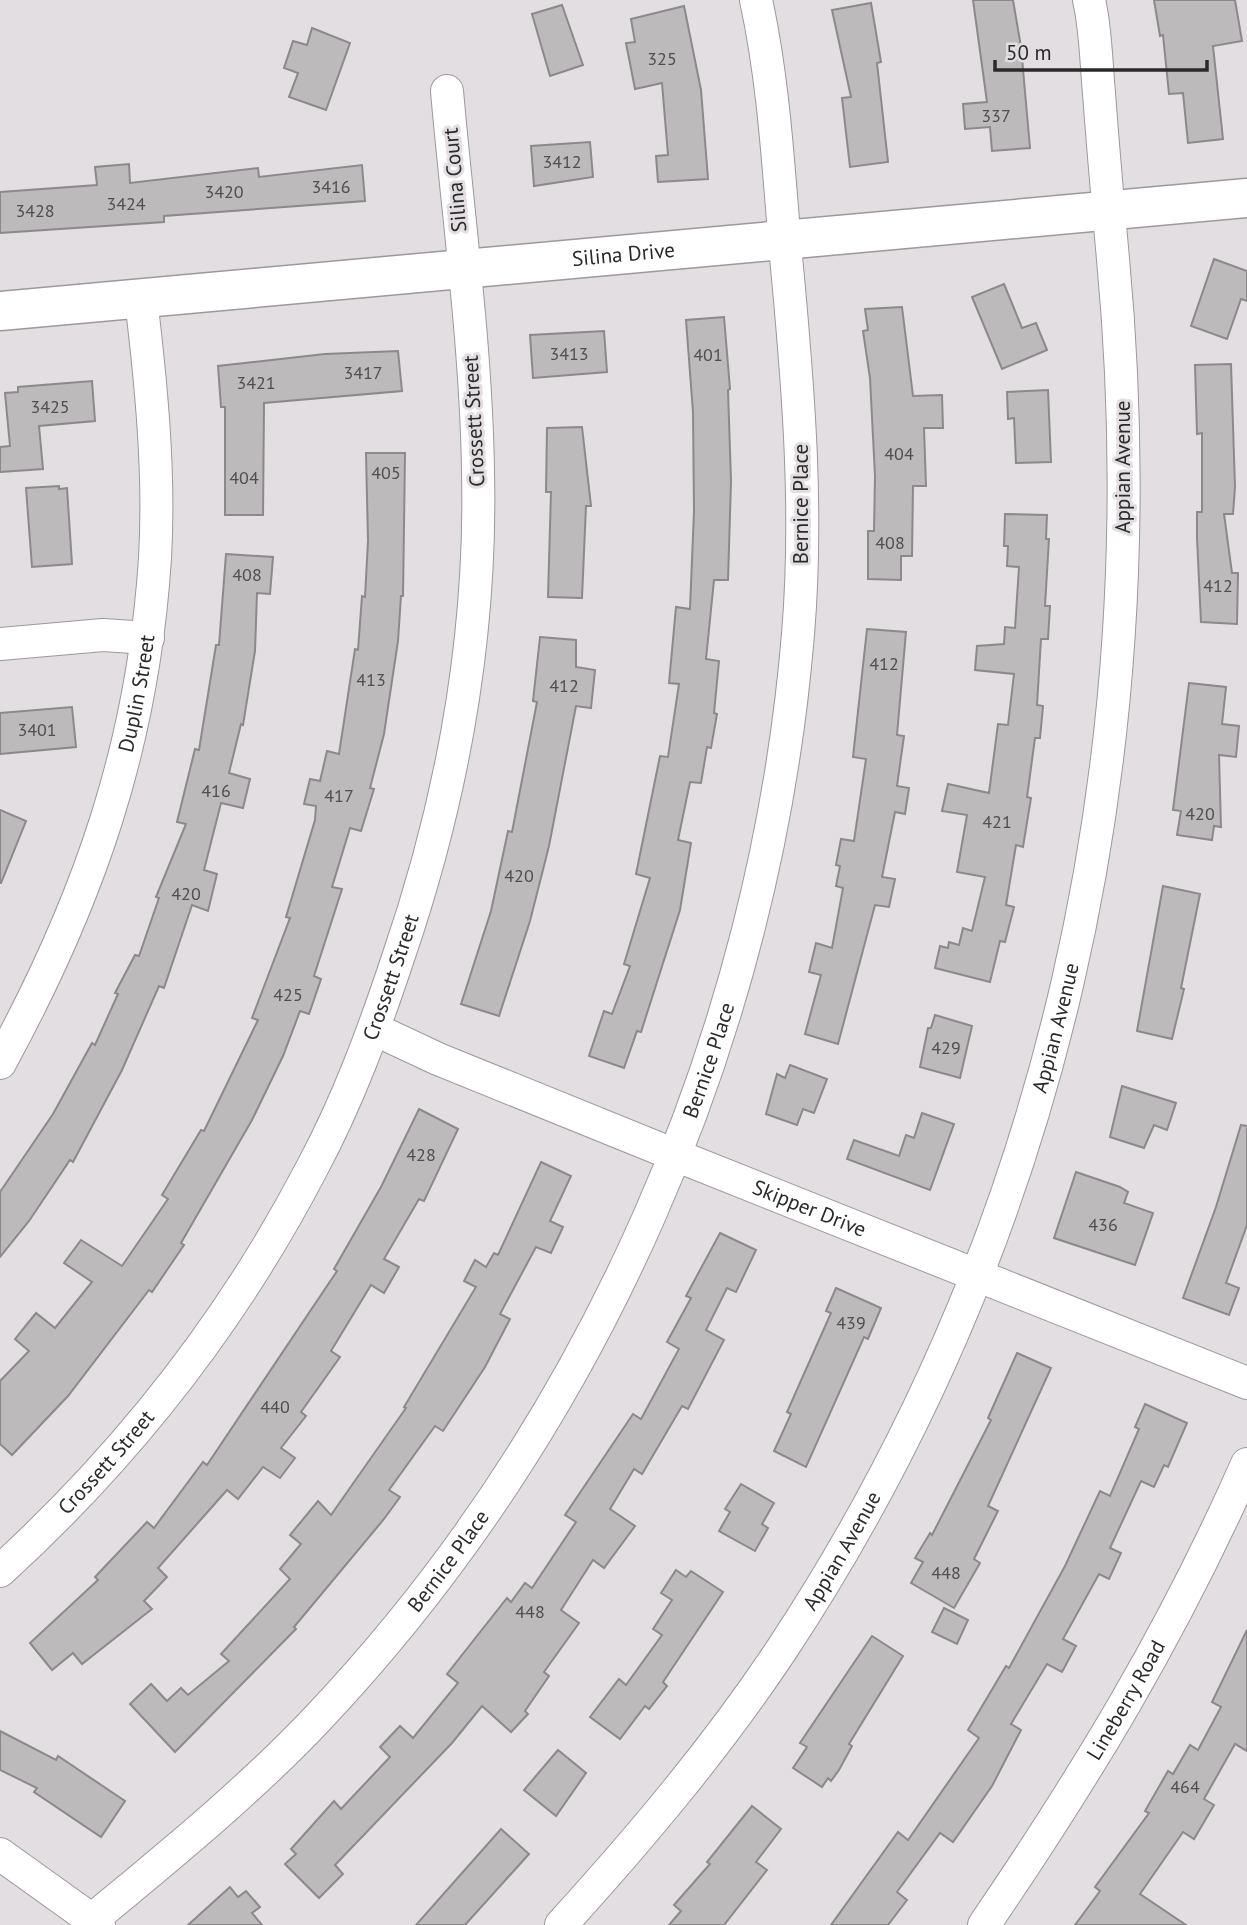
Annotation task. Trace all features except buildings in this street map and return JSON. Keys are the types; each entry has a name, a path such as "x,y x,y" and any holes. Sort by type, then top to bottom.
{"street":[{"name":"Bernice Place","path":"96,1922 225,1808 317,1719 387,1639 455,1552 519,1460 587,1345 638,1246 706,1068 741,955 769,839 787,736 798,630 803,525 801,419 772,90 756,0"},
{"name":"Appian Avenue","path":"561,1925 622,1857 704,1756 781,1650 843,1550 899,1446 977,1274 1039,1096 1079,937 1101,818 1115,697 1122,601 1125,445 1109,210 1089,0"},
{"name":"Silina Court","path":"447,91 463,270"},
{"name":"Silina Drive","path":"0,311 1247,198"},
{"name":"Crossett Street","path":"0,1571 57,1519 118,1454 194,1356 278,1230 313,1167 374,1029 423,885 446,801 461,715 475,595 478,473 473,371 463,270"},
{"name":"Duplin Street","path":"0,1063 36,997 79,901 108,821 130,739 148,638 155,555 155,475 141,299"},
{"path":"0,644 103,635 148,638"},
{"name":"Skipper Drive","path":"374,1029 438,1059 1247,1383"},
{"name":"Lineberry Road","path":"984,1925 1067,1802 1132,1695 1192,1584 1247,1464"},
{"path":"0,1854 96,1922"}]}
